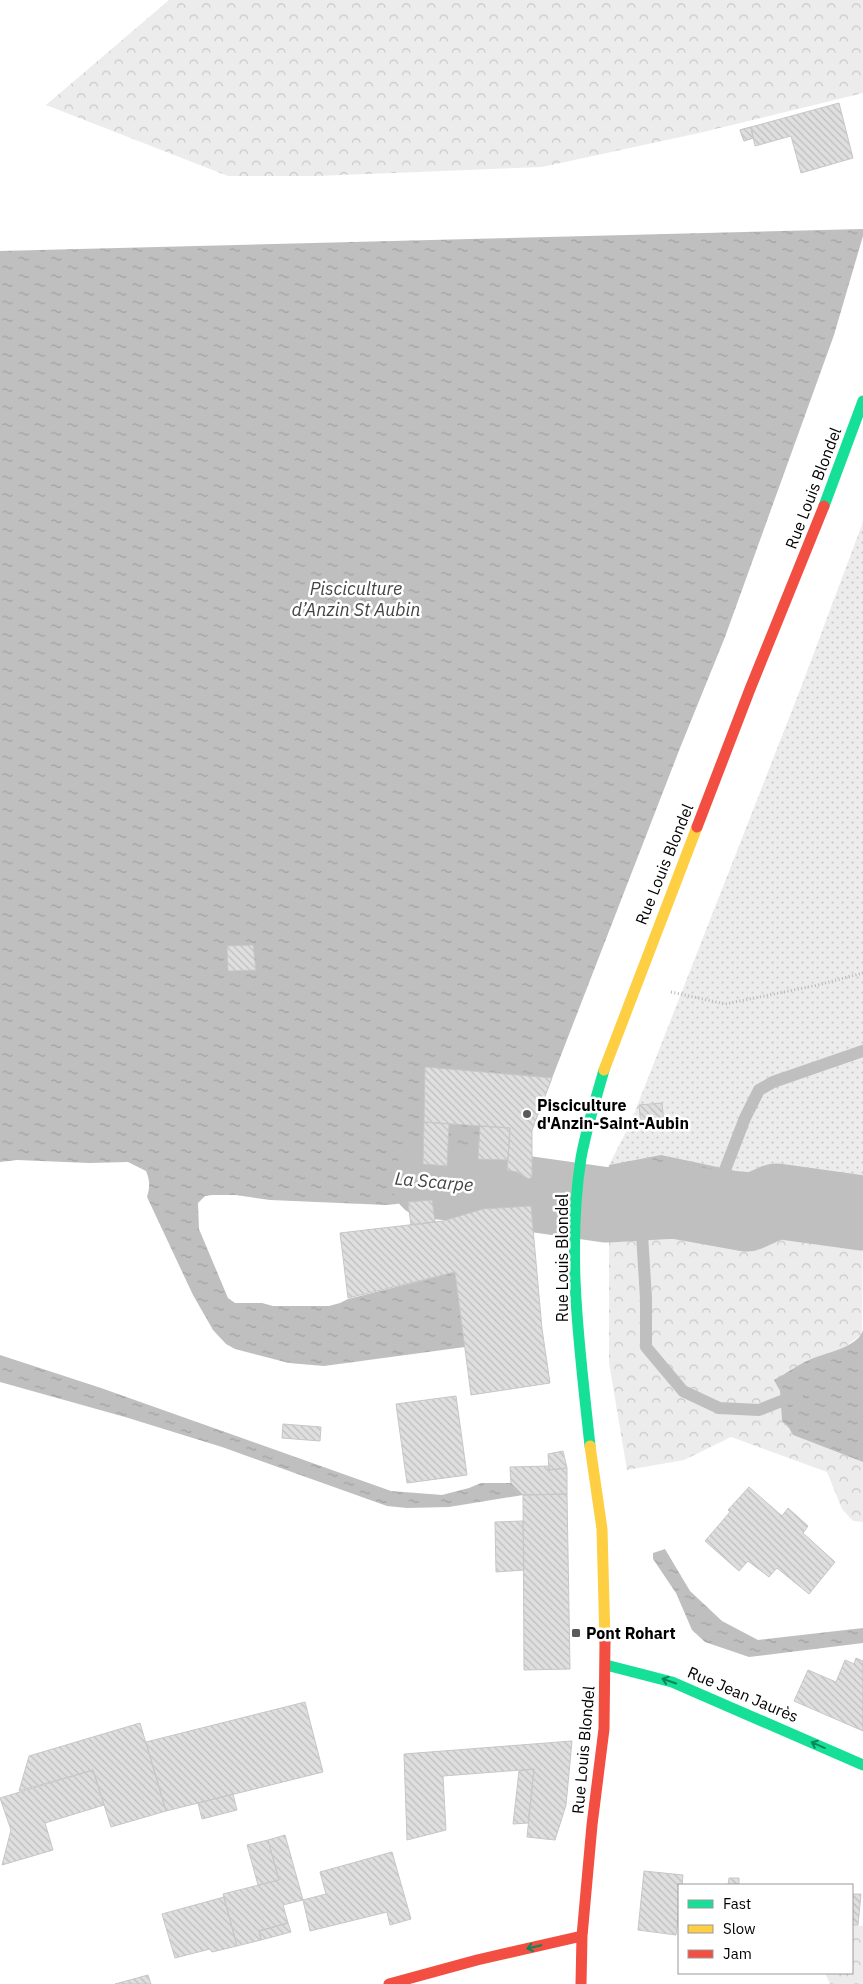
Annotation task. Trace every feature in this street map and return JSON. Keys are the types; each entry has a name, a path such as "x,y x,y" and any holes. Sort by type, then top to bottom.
{"street":[{"name":"Rue Louis Blondel","path":"581,1984 582,1936 591,1833 604,1729 606,1665 602,1529 594,1478 579,1344 575,1288 574,1222 581,1157 604,1068 750,689 812,540 863,401"},
{"name":"Rue Jean Jaurès","path":"606,1665 672,1682 863,1765"},
{"path":"389,1984 477,1960 582,1936"}],"path":[{"path":"637,980 680,996 725,1004 818,985 863,973"}],"green space":[{"path":"169,0 863,0 863,93 699,133 542,167 317,176 228,176 46,105"},
{"path":"863,522 863,1213 607,1205 609,1165 630,1124 800,690"},
{"path":"675,1201 863,1213 862,1334 842,1349 809,1360 775,1380 780,1391 782,1421 793,1435 863,1462 863,1522 853,1521 842,1509 827,1472 731,1437 684,1460 627,1470 609,1363 609,1237 607,1205"},
{"path":"853,1925 863,1926 863,1984 830,1984 825,1974 853,1974"}],"water":[{"name":"Pisciculture d’Anzin St Aubin","path":"863,229 863,236 834,335 725,637 532,1130 531,1206 483,1209 432,1200 387,1205 270,1200 236,1195 205,1196 198,1203 199,1229 228,1298 235,1303 262,1303 273,1306 329,1306 348,1299 455,1272 465,1347 324,1366 289,1363 235,1349 226,1344 213,1330 193,1295 147,1197 149,1184 146,1171 128,1162 89,1163 17,1160 0,1162 0,251"},
{"path":"661,1155 736,1171 771,1174 838,1191 863,1190 863,1243 814,1232 782,1222 738,1229 667,1217 620,1223 609,1237 607,1205 609,1165"},
{"path":"863,1330 863,1462 793,1435 782,1421 780,1391 774,1380 815,1357 847,1346 860,1336"},
{"path":"0,1355 101,1388 391,1491 442,1495 481,1483 511,1483 523,1495 449,1507 407,1508 387,1506 222,1447 125,1417 0,1382"},
{"path":"665,1549 690,1591 722,1621 758,1640 863,1628 863,1643 749,1657 705,1642 692,1630 676,1593 653,1559 653,1553"}],"building":[{"path":"839,103 853,158 801,173 791,136 755,146 751,127"},
{"path":"751,127 753,138 744,141 740,130"},
{"path":"751,127 753,138 744,141 740,130"},
{"path":"253,945 256,970 228,971 227,946"},
{"path":"425,1067 552,1078 532,1130 532,1177 529,1179 517,1172 507,1170 510,1128 424,1122"},
{"path":"662,1103 664,1124 641,1125 639,1105"},
{"path":"424,1122 449,1124 447,1166 423,1164"},
{"path":"480,1126 510,1128 508,1160 478,1159"},
{"path":"432,1200 435,1222 411,1225 408,1202"},
{"path":"531,1206 542,1329 550,1383 471,1395 455,1272 348,1298 340,1233 443,1221 483,1209"},
{"path":"456,1396 467,1475 407,1483 396,1404"},
{"path":"283,1424 321,1427 320,1441 282,1438"},
{"path":"563,1451 567,1468 549,1470 548,1454"},
{"path":"549,1466 549,1470 567,1468 567,1494 523,1495 511,1483 510,1467"},
{"path":"749,1487 782,1516 788,1508 808,1526 803,1533 835,1562 809,1594 777,1568 769,1577 748,1561 739,1571 705,1541 730,1512 728,1510"},
{"path":"567,1494 570,1669 524,1670 523,1495"},
{"path":"523,1521 524,1570 496,1572 495,1522"},
{"path":"856,1658 863,1661 863,1731 794,1701 808,1670 836,1682 845,1660 854,1664"},
{"path":"305,1702 323,1772 166,1811 146,1742"},
{"path":"140,1723 166,1811 111,1827 93,1770 19,1791 29,1756"},
{"path":"572,1741 566,1805 555,1840 527,1837 534,1769 443,1776 446,1830 407,1840 404,1754"},
{"path":"534,1769 528,1823 513,1824 519,1771"},
{"path":"93,1770 104,1805 45,1823 53,1850 2,1865 11,1830 0,1798"},
{"path":"233,1794 237,1810 202,1819 198,1803"},
{"path":"285,1835 303,1900 283,1905 288,1923 259,1931 261,1940 237,1946 223,1894 279,1880 268,1840"},
{"path":"268,1840 279,1880 258,1885 247,1845"},
{"path":"392,1852 411,1919 390,1925 387,1912 310,1931 303,1900 326,1894 320,1872"},
{"path":"644,1871 683,1875 682,1884 678,1884 676,1935 638,1930"},
{"path":"729,1878 739,1878 739,1884 728,1884"},
{"path":"853,1894 861,1894 858,1925 853,1925"},
{"path":"224,1897 237,1946 212,1952 210,1949 175,1958 162,1914"},
{"path":"288,1923 291,1932 261,1940 259,1931"},
{"path":"148,1975 151,1984 115,1984"}],"waterway":[{"path":"720,1183 745,1118 759,1090 773,1082 863,1051"},
{"name":"La Scarpe","path":"429,1181 607,1205 675,1201 747,1214 776,1201 863,1213"},
{"path":"640,1203 646,1298 646,1347 683,1391 719,1408 759,1410 797,1395"}],"traffic: fast":[{"path":"824,506 863,401"},
{"path":"590,1446 576,1302 575,1230 581,1158 588,1125 604,1070"},
{"path":"606,1665 672,1682 863,1765"}],"traffic: slow":[{"path":"604,1070 697,827"},
{"path":"590,1446 602,1529 605,1642"}],"traffic: jam":[{"path":"697,827 824,506"},
{"path":"581,1984 582,1936 592,1825 604,1729 605,1642"},
{"path":"389,1984 477,1960 582,1936"}],"place":[{"name":"Pisciculture d'Anzin-Saint-Aubin","path":"527,1114"},
{"name":"Pont Rohart","path":"576,1633"}]}
